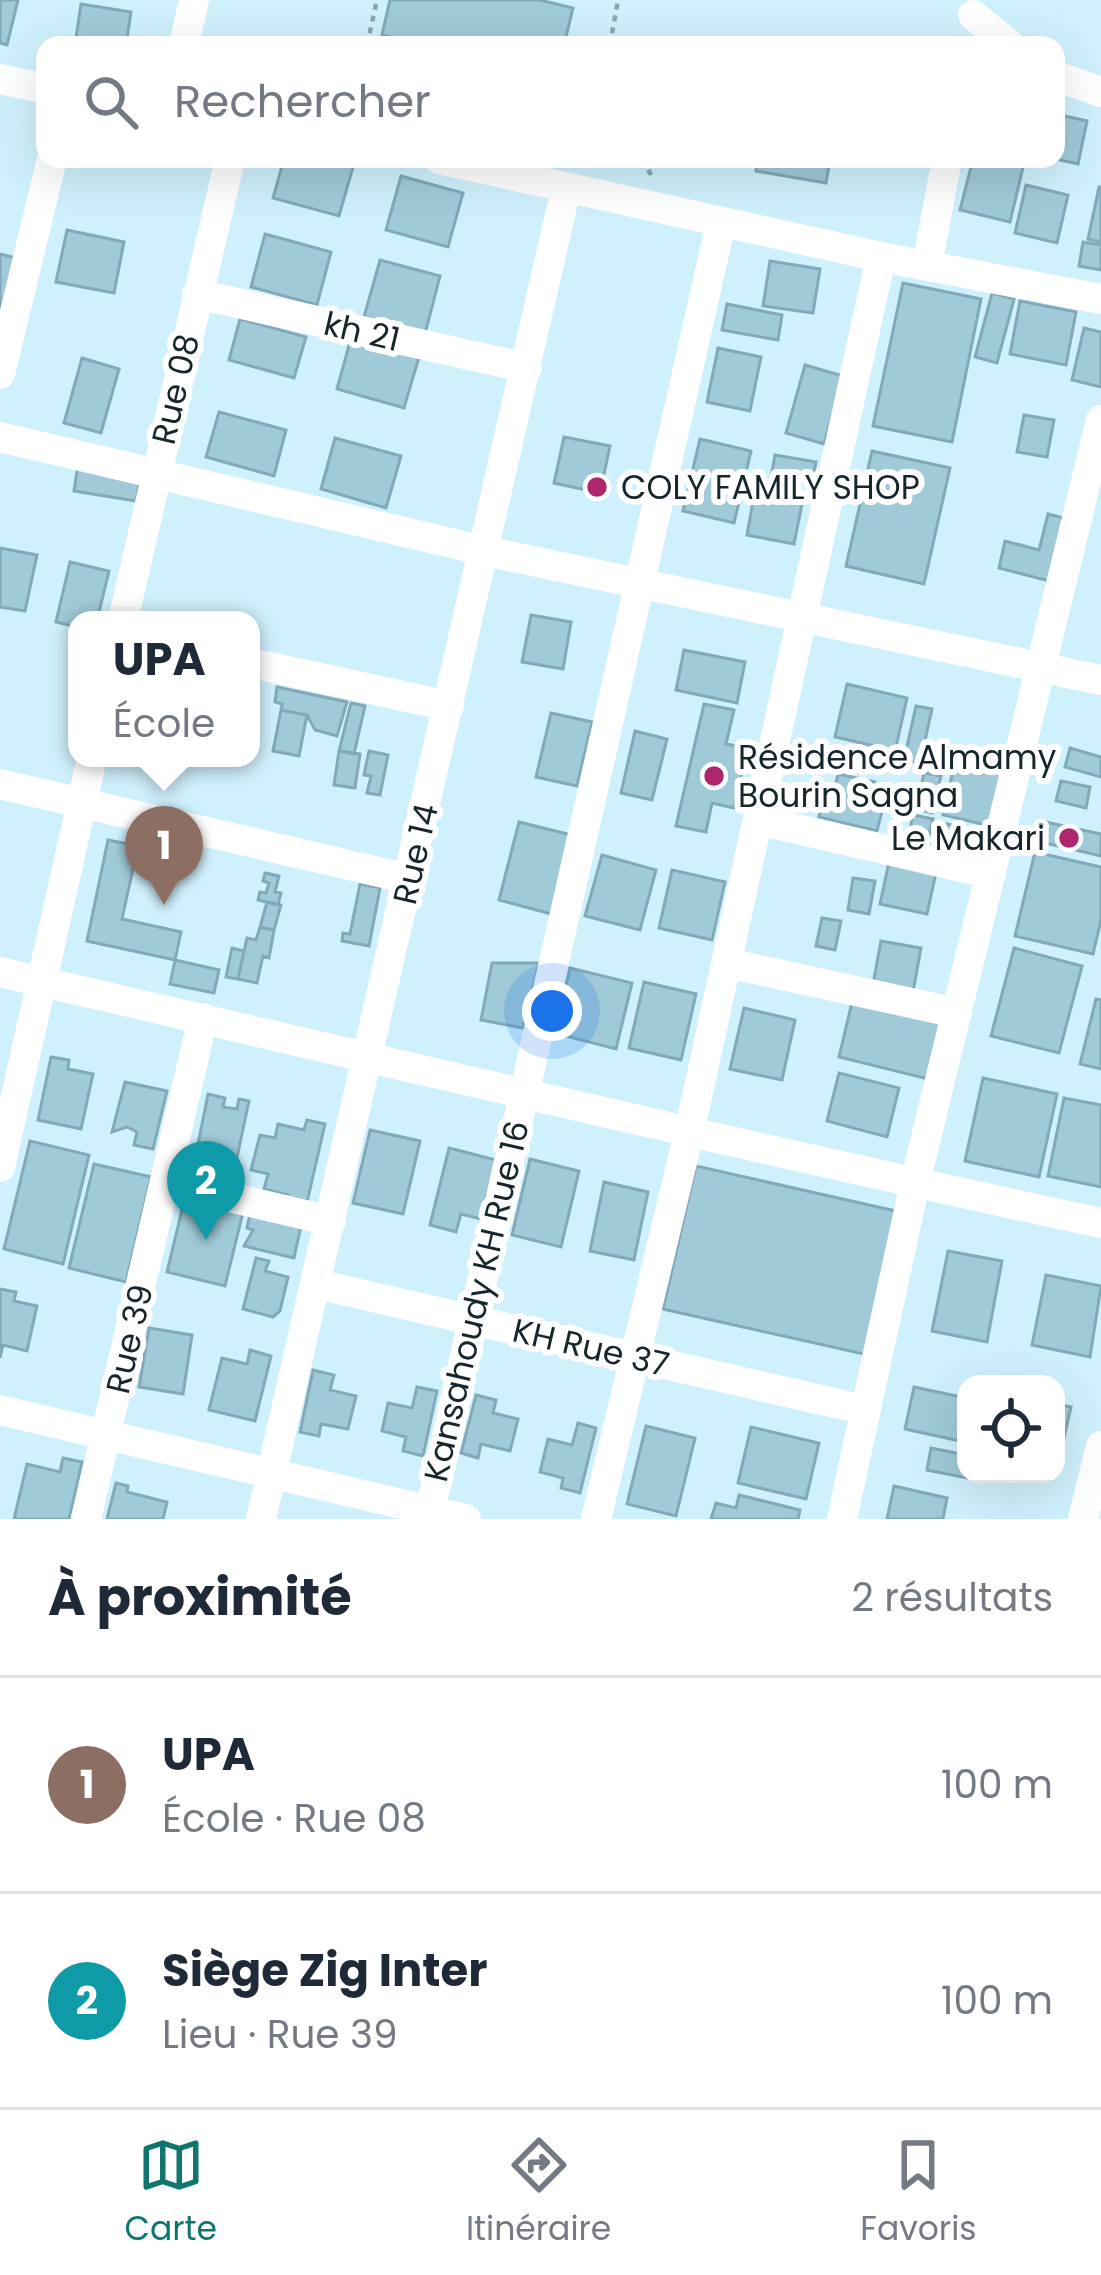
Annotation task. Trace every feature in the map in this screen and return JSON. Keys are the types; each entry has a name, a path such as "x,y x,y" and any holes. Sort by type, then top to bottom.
{"street":[{"path":"186,36 194,0"},
{"path":"0,79 36,87"},
{"path":"1065,79 1101,92"},
{"path":"0,374 50,168"},
{"name":"Rue 08","path":"125,611 228,168"},
{"path":"477,168 880,257 1101,299"},
{"path":"928,265 944,168"},
{"name":"Rue 14","path":"261,1519 566,189"},
{"name":"Kansahoudy KH Rue 16","path":"430,1511 721,223"},
{"path":"596,1519 689,1133 880,257"},
{"name":"kh 21","path":"197,294 526,368"},
{"path":"842,1519 915,1183 1101,420"},
{"path":"0,437 485,551 1101,680"},
{"path":"260,665 449,706"},
{"path":"2,1154 90,767"},
{"path":"0,784 410,879"},
{"path":"758,820 992,874"},
{"path":"727,963 957,1013"},
{"path":"0,972 689,1133 1101,1223"},
{"name":"Rue 39","path":"86,1519 202,1018"},
{"path":"165,1182 331,1221"},
{"name":"KH Rue 37","path":"316,1284 865,1410"},
{"path":"0,1411 466,1519"},
{"path":"1083,1519 1101,1446"}],"path":[{"path":"369,36 377,0"},
{"path":"612,36 618,0"}],"building":[{"path":"0,0 18,0 7,45 0,43"},
{"path":"390,0 540,0 573,8 566,36 382,35"},
{"path":"81,4 131,12 127,36 76,36"},
{"path":"1065,116 1087,121 1078,164 1065,161"},
{"path":"281,168 353,168 339,216 273,198"},
{"path":"756,168 828,168 826,183"},
{"path":"971,168 1023,168 1010,222 960,210"},
{"path":"401,176 463,193 448,247 386,230"},
{"path":"1026,185 1068,195 1057,243 1015,233"},
{"path":"1101,187 1101,242 1088,239"},
{"path":"67,230 124,242 114,293 56,282"},
{"path":"265,234 331,252 317,305 251,287"},
{"path":"1083,242 1101,245 1101,270 1079,266"},
{"path":"0,254 16,258 0,314"},
{"path":"380,260 440,276 425,334 364,317"},
{"path":"770,261 820,269 813,313 763,306"},
{"path":"903,283 981,299 952,442 873,426"},
{"path":"992,293 1014,299 997,363 975,357"},
{"path":"1020,301 1076,312 1066,365 1010,354"},
{"path":"727,304 782,315 778,340 722,330"},
{"path":"240,319 306,337 294,378 229,360"},
{"path":"1084,328 1101,332 1101,387 1072,380"},
{"path":"351,338 419,357 404,408 337,389"},
{"path":"718,348 761,357 750,411 707,402"},
{"path":"82,358 119,369 101,433 64,423"},
{"path":"805,365 843,376 824,444 786,433"},
{"path":"219,412 286,430 274,476 206,457"},
{"path":"1024,415 1054,420 1047,457 1017,452"},
{"path":"564,437 610,446 600,493 554,483"},
{"path":"335,438 401,456 386,508 321,489"},
{"path":"700,439 751,451 734,523 683,511"},
{"path":"872,451 950,468 924,584 846,566"},
{"path":"775,455 816,462 812,484 771,477"},
{"path":"78,464 141,474 136,501 74,491"},
{"path":"756,485 804,494 794,544 747,535"},
{"path":"1048,514 1064,518 1049,581 999,568 1005,541 1039,550"},
{"path":"0,548 37,555 25,611 0,607"},
{"path":"70,562 109,571 99,611 68,611 68,625 56,622"},
{"path":"531,615 571,622 563,669 522,662"},
{"path":"684,650 745,662 737,703 676,690"},
{"path":"847,684 907,698 895,751 835,737"},
{"path":"277,687 347,702 337,736 315,730 307,715 281,710 282,704 275,702"},
{"path":"351,703 365,706 354,754 339,751"},
{"name":"Résidence Almamy Bourin Sagna","path":"704,704 734,710 726,744 747,748 734,808 712,803 706,832 676,826"},
{"path":"916,706 932,709 920,763 904,760"},
{"path":"281,710 307,715 299,756 273,751"},
{"path":"551,713 592,722 577,786 536,777"},
{"path":"635,731 667,739 652,800 621,793"},
{"path":"1070,748 1101,757 1101,777 1065,767"},
{"path":"339,751 360,754 355,788 334,785"},
{"path":"369,751 388,755 380,795 367,793 371,776 364,775"},
{"path":"957,753 1004,764 990,826 943,815"},
{"path":"924,773 941,776 932,813 916,809"},
{"path":"838,774 875,782 870,805 833,797"},
{"path":"1061,781 1090,787 1086,808 1056,801"},
{"path":"824,797 882,811 877,831 819,817"},
{"path":"913,815 933,819 927,844 908,839"},
{"path":"1041,821 1101,834 1101,856 1037,841"},
{"path":"519,822 572,835 551,914 499,900"},
{"path":"936,822 989,832 985,854 932,844"},
{"path":"108,840 138,846 122,919 181,932 175,960 87,941"},
{"path":"1035,852 1101,867 1101,920 1093,954 1015,936"},
{"path":"602,855 656,870 640,930 585,916"},
{"path":"890,857 937,868 927,914 880,904"},
{"path":"672,870 725,882 712,940 659,928"},
{"path":"265,873 279,876 278,905 258,900 269,883 263,881"},
{"path":"853,878 875,881 869,914 848,910"},
{"path":"360,884 380,888 369,946 342,941 343,933 350,934"},
{"path":"267,902 281,905 274,930 260,927"},
{"path":"822,918 841,921 835,950 816,946"},
{"path":"260,927 274,930 269,958 263,956 257,983 238,979 247,938 256,940"},
{"path":"881,941 921,948 913,992 873,984"},
{"path":"232,948 244,951 238,979 226,977"},
{"path":"1014,948 1082,966 1059,1053 991,1036"},
{"path":"175,960 219,970 214,993 170,984"},
{"path":"492,963 539,963 523,1028 481,1020"},
{"path":"570,968 632,983 616,1049 554,1033"},
{"path":"644,982 696,994 681,1060 629,1048"},
{"path":"853,998 947,1021 932,1080 839,1057"},
{"path":"1096,999 1101,1000 1101,1069 1080,1064"},
{"path":"744,1008 795,1020 782,1080 730,1069"},
{"path":"51,1057 69,1060 68,1069 93,1074 81,1129 38,1120"},
{"path":"839,1073 899,1088 887,1137 827,1121"},
{"path":"983,1078 1057,1094 1039,1177 965,1161"},
{"path":"125,1082 167,1091 153,1149 134,1145 137,1132 127,1127 112,1132"},
{"path":"208,1094 225,1098 223,1107 237,1109 239,1099 249,1101 236,1162 196,1154"},
{"path":"1064,1098 1101,1105 1101,1187 1048,1176"},
{"path":"307,1120 325,1124 305,1211 285,1206 288,1195 264,1189 268,1174 251,1170 260,1135 275,1138 278,1124 304,1130"},
{"path":"370,1130 420,1141 403,1214 353,1203"},
{"path":"30,1141 89,1155 63,1264 4,1249"},
{"path":"449,1148 496,1160 481,1219 461,1214 456,1232 430,1225"},
{"path":"530,1159 579,1171 561,1247 512,1235"},
{"path":"94,1164 151,1177 126,1282 69,1268"},
{"path":"696,1166 900,1212 868,1355 663,1309"},
{"path":"604,1182 648,1192 634,1260 590,1251"},
{"path":"186,1193 244,1208 225,1286 167,1272"},
{"path":"250,1214 301,1226 294,1258 244,1246 253,1230 247,1228"},
{"path":"948,1251 1002,1261 987,1342 932,1331"},
{"path":"256,1258 269,1261 265,1271 288,1277 280,1311 273,1317 243,1309"},
{"path":"1046,1275 1101,1286 1090,1357 1032,1345"},
{"path":"0,1289 16,1292 14,1301 37,1306 27,1351 3,1345 0,1358"},
{"path":"149,1328 192,1335 183,1394 139,1387"},
{"path":"250,1350 271,1356 255,1421 209,1410 222,1358 247,1364"},
{"path":"313,1370 334,1375 330,1390 356,1396 348,1429 321,1424 319,1436 300,1432"},
{"path":"417,1387 437,1391 423,1456 403,1451 406,1437 382,1431 388,1403 412,1408"},
{"path":"914,1387 957,1396 957,1440 905,1429"},
{"path":"476,1395 496,1400 493,1413 518,1419 510,1451 481,1444 478,1458 461,1453"},
{"path":"578,1423 596,1428 580,1493 561,1488 563,1478 540,1472 548,1439 572,1445"},
{"path":"646,1426 695,1438 676,1516 627,1504"},
{"path":"751,1427 819,1443 806,1499 738,1483"},
{"path":"931,1448 957,1453 957,1476 927,1470"},
{"path":"63,1458 82,1462 69,1519 14,1519 27,1464 60,1472"},
{"path":"116,1483 128,1486 127,1492 167,1502 163,1519 107,1519"},
{"path":"894,1486 947,1498 943,1519 887,1519"},
{"path":"739,1495 800,1510 798,1519 711,1519 716,1503 736,1508"}],"place":[{"name":"COLY FAMILY SHOP","path":"597,487"},
{"name":"Résidence Almamy Bourin Sagna","path":"714,776"},
{"name":"Le Makari","path":"1069,838"},
{"name":"UPA","path":"164,905"},
{"name":"Siège Zig Inter","path":"206,1240"}]}
